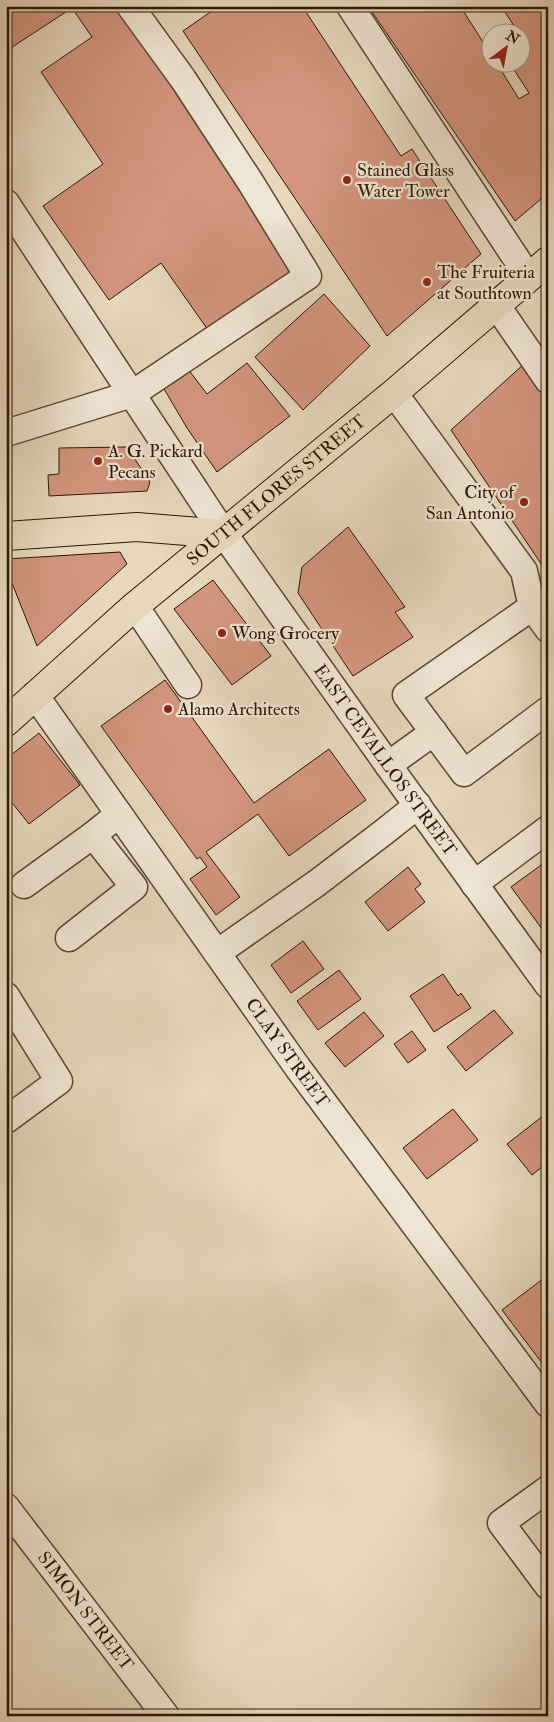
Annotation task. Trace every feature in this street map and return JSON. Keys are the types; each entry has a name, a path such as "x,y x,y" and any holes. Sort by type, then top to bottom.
{"main road":[{"name":"SOUTH FLORES STREET","path":"6,722 135,606 394,393 538,270"},
{"path":"6,536 137,527 224,534"}],"street":[{"path":"6,433 132,394 308,276 251,183 183,79 130,6"},
{"path":"350,6 538,270"},
{"name":"EAST CEVALLOS STREET","path":"6,202 224,534 388,765 546,980"},
{"path":"497,306 548,380"},
{"path":"394,393 524,571 532,607 548,629"},
{"path":"135,606 188,684"},
{"path":"532,607 406,695 464,773 548,710"},
{"name":"CLAY STREET","path":"35,695 298,1068 548,1404"},
{"path":"388,765 434,732"},
{"path":"217,953 317,883 418,805"},
{"path":"24,885 119,814"},
{"path":"474,884 548,829"},
{"path":"69,938 134,887 93,835"},
{"path":"6,996 59,1080 6,1120"},
{"path":"548,1489 501,1523 548,1586"},
{"name":"SIMON STREET","path":"6,1507 166,1716"}],"building":[{"path":"6,6 121,6 294,270 208,330 161,263 109,300 43,206 103,164 41,72 92,37 72,8 6,51"},
{"path":"219,6 302,6 401,156 412,149 481,254 387,336 183,31"},
{"path":"375,6 460,6 482,40 482,72 502,72 519,99 529,93 515,72 532,72 532,22 511,22 501,6 548,6 548,193 515,221 370,9"},
{"path":"324,294 370,346 303,410 255,357"},
{"path":"247,363 290,416 217,472 187,428 160,382 184,364 207,394"},
{"name":"City of San Antonio","path":"524,364 548,401 548,574 451,430"},
{"name":"A. G. Pickard Pecans","path":"127,447 150,482 147,491 49,496 48,475 59,474 59,448"},
{"path":"348,527 405,607 395,612 413,637 353,676 298,593 302,567"},
{"path":"120,552 127,564 37,646 6,568 6,559"},
{"name":"Wong Grocery","path":"213,580 271,656 232,685 174,609"},
{"path":"165,680 254,803 329,749 366,800 289,856 258,814 206,852 240,897 216,915 190,879 207,867 200,857 197,859 101,726"},
{"path":"39,733 80,785 29,824 6,795 6,759"},
{"path":"548,860 548,937 511,887"},
{"path":"408,867 421,884 415,889 425,902 388,931 365,902"},
{"path":"303,941 324,969 291,993 271,965"},
{"path":"339,970 361,999 318,1030 297,1001"},
{"path":"443,974 458,996 461,993 471,1008 434,1032 410,996"},
{"path":"494,1010 513,1033 466,1071 447,1047"},
{"path":"364,1012 384,1036 345,1067 325,1043"},
{"path":"412,1031 426,1050 408,1063 394,1044"},
{"path":"453,1109 478,1140 427,1179 403,1148"},
{"path":"548,1112 548,1162 532,1175 507,1144"},
{"path":"548,1275 548,1371 502,1310"}],"place":[{"name":"Stained Glass Water Tower","path":"347,180"},
{"name":"The Fruiteria at Southtown","path":"427,282"},
{"name":"A. G. Pickard Pecans","path":"98,461"},
{"name":"City of San Antonio","path":"524,502"},
{"name":"Wong Grocery","path":"222,633"},
{"name":"Alamo Architects","path":"168,709"}]}
